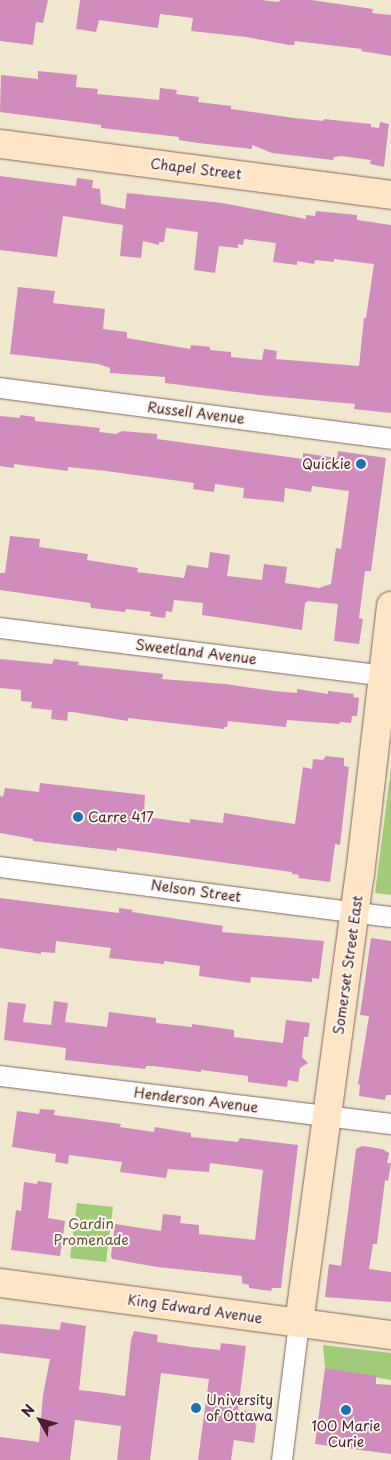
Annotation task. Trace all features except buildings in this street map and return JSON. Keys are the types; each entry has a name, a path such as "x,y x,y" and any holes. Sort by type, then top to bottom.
{"street":[{"name":"Chapel Street","path":"0,144 391,195"},
{"name":"Russell Avenue","path":"0,388 391,439"},
{"name":"Somerset Street East","path":"299,1323 378,730 387,677 391,606"},
{"name":"Sweetland Avenue","path":"0,628 387,677"},
{"name":"Nelson Street","path":"0,867 391,917"},
{"name":"Henderson Avenue","path":"0,1076 391,1124"},
{"name":"King Edward Avenue","path":"0,1283 391,1335"},
{"path":"282,1460 299,1323"}],"green space":[{"path":"391,768 391,895 375,893"},
{"name":"Gardin Promenade","path":"77,1203 113,1207 106,1262 70,1258"},
{"path":"323,1345 391,1353 391,1380 325,1368"}],"place":[{"name":"Quickie","path":"361,464"},
{"name":"Carre 417","path":"78,817"},
{"name":"University of Ottawa","path":"196,1408"},
{"name":"100 Marie Curie","path":"346,1410"}]}
